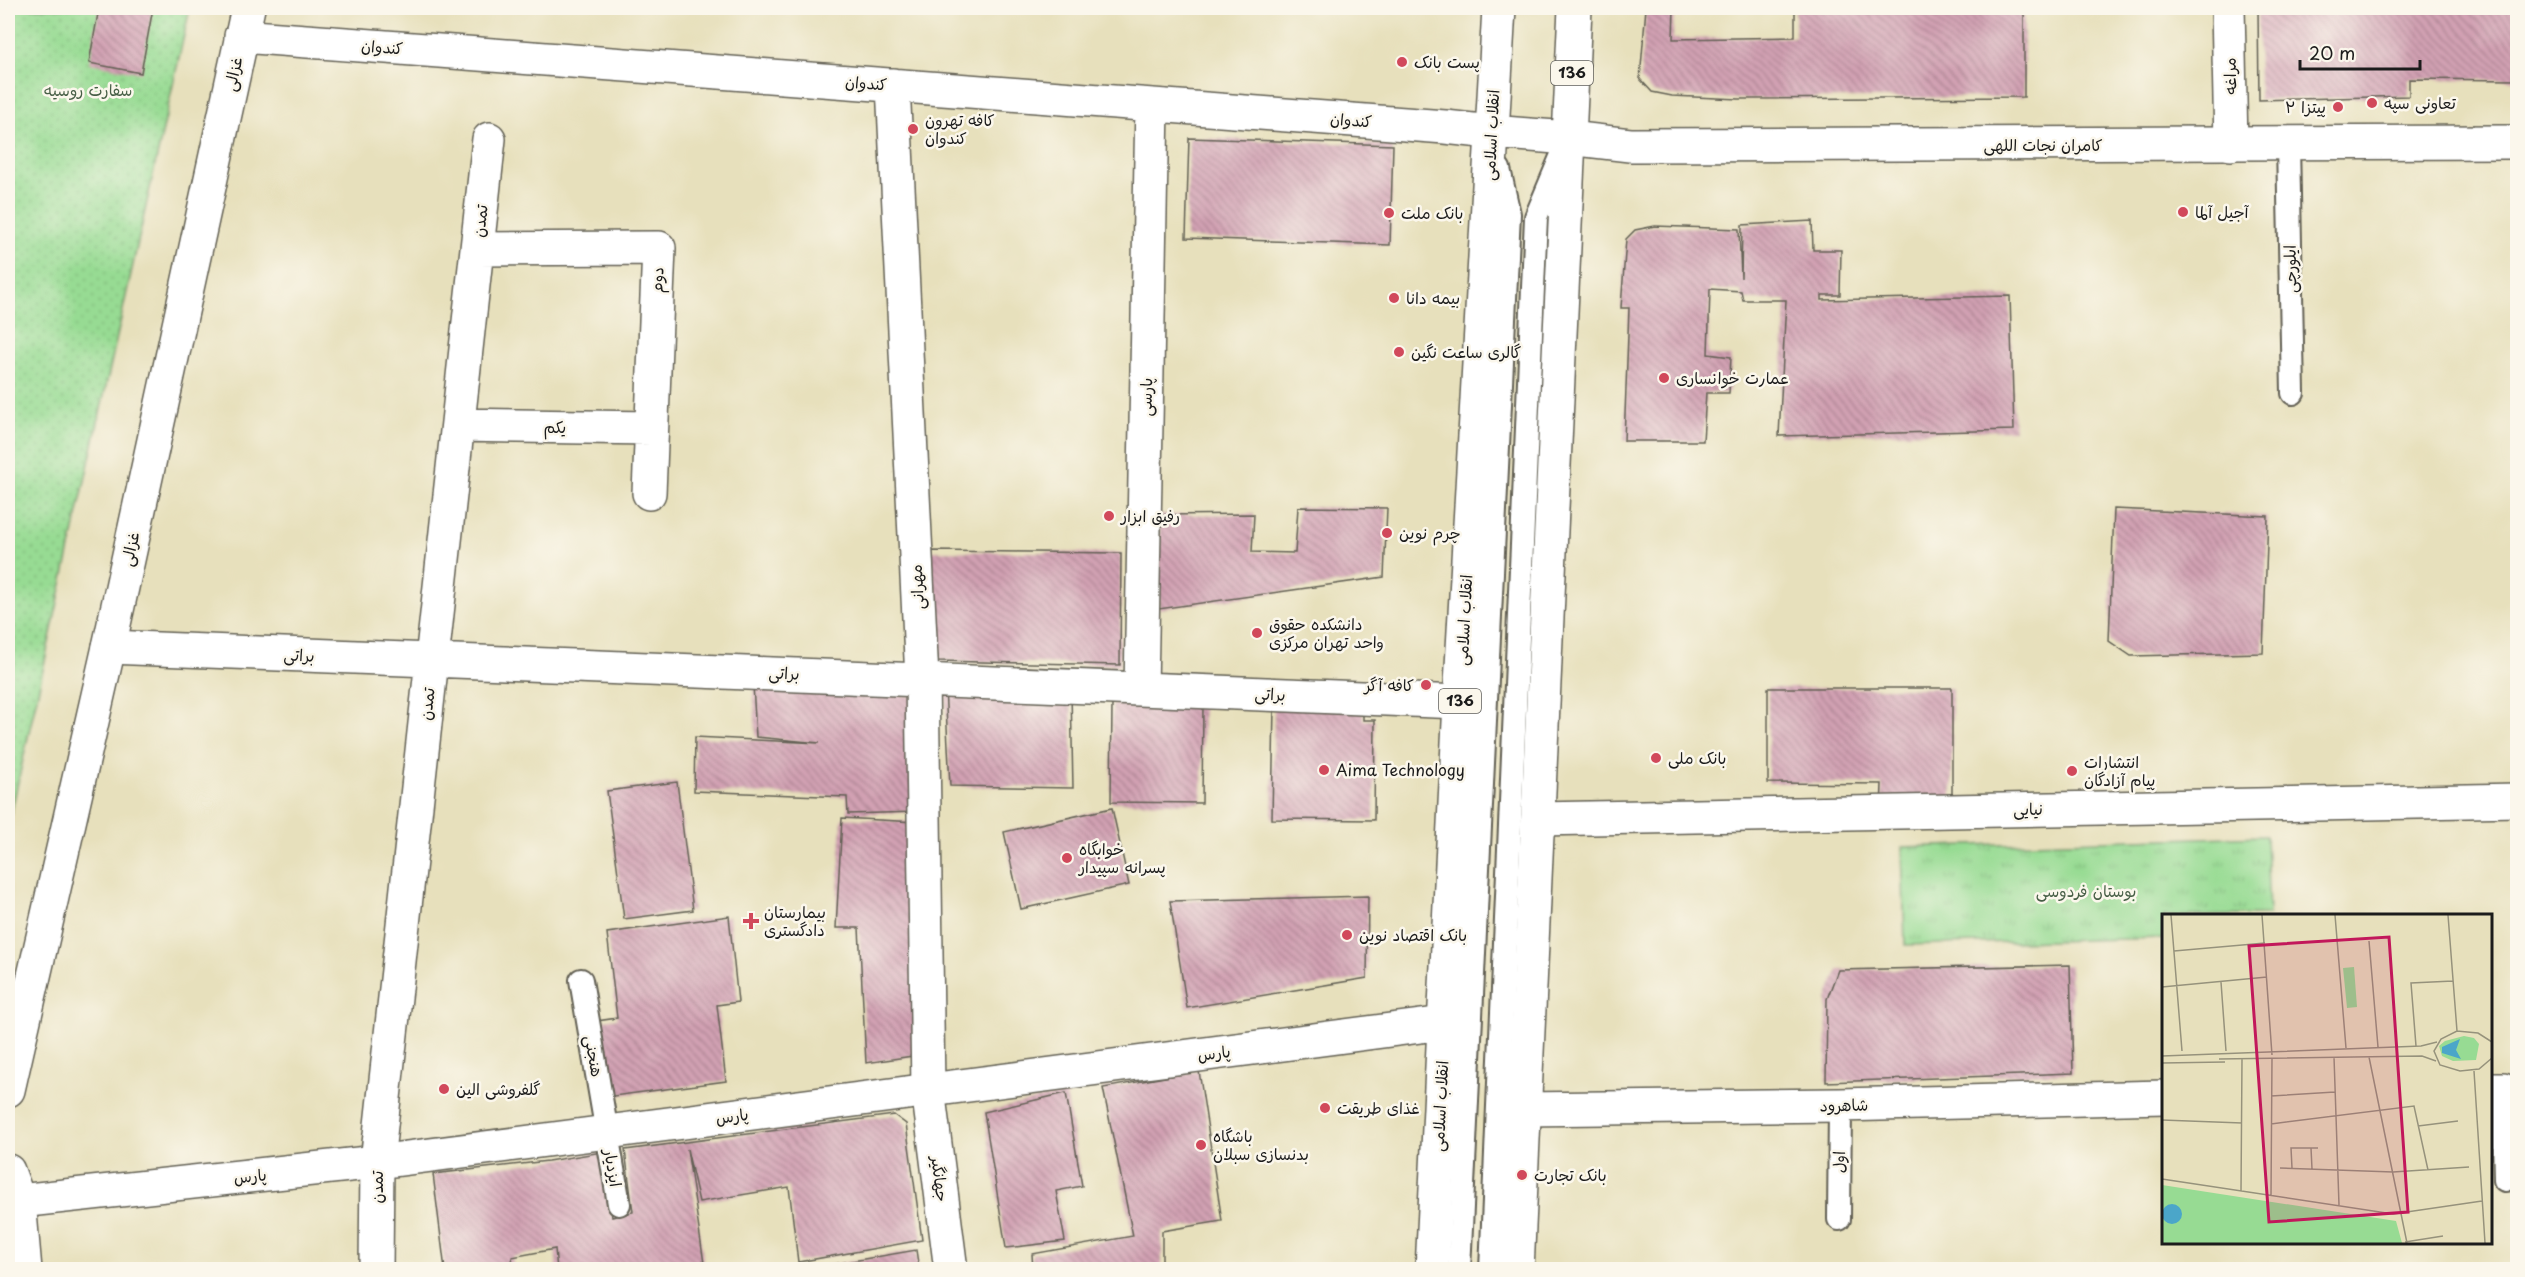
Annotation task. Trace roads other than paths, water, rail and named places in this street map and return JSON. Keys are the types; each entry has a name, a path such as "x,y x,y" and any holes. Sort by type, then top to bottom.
{"street":[{"name":"انقلاب اسلامی","path":"1432,1269 1460,702 1499,8"},
{"name":"136","path":"1517,1269 1575,8"},
{"name":"مراغه","path":"2228,8 2231,144"},
{"name":"کندوان","path":"244,22 893,85 1569,138"},
{"name":"غزالی","path":"8,1090 109,647 244,22"},
{"name":"مهرانی","path":"893,85 921,679 928,1089"},
{"name":"پارسی","path":"1141,688 1152,105"},
{"name":"کامران نجات اللهی","path":"1569,138 1630,145 2517,142"},
{"name":"تمدن","path":"376,1269 377,1162 489,139"},
{"name":"دوم","path":"477,249 658,248 649,493"},
{"name":"یکم","path":"458,425 651,428"},
{"name":"براتی","path":"109,647 1460,702"},
{"name":"نیایی","path":"1538,819 2517,800"},
{"name":"پارس","path":"11,1201 377,1162 1444,1023"},
{"name":"جهانگیر","path":"928,1089 951,1269"},
{"name":"شاهرود","path":"1524,1109 1840,1105 2162,1097"},
{"path":"8,1170 11,1201 25,1269"}],"lane":[{"path":"1459,1269 1509,214 1491,132"},
{"path":"1491,1269 1536,217 1569,138"},
{"name":"ایلورچی","path":"2288,144 2293,393"},
{"name":"هنجنی","path":"581,980 608,1132"},
{"path":"2497,1089 2505,1180"},
{"name":"اول","path":"1839,1219 1840,1105"},
{"name":"ایزدیار","path":"608,1132 619,1204"}],"place":[{"name":"پست بانک","path":"1402,62"},
{"name":"تعاونی سپه","path":"2372,103"},
{"name":"پیتزا ۲","path":"2338,107"},
{"name":"کافه تهرون کندوان","path":"913,129"},
{"name":"آجیل آلما","path":"2183,212"},
{"name":"بانک ملت","path":"1389,213"},
{"name":"بیمه دانا","path":"1394,298"},
{"name":"گالری ساعت نگین","path":"1399,352"},
{"name":"عمارت خوانساری","path":"1664,378"},
{"name":"رفیق ابزار","path":"1109,516"},
{"name":"چرم نوین","path":"1387,533"},
{"name":"دانشکده حقوق واحد تهران مرکزی","path":"1257,633"},
{"name":"کافه آگر","path":"1426,685"},
{"name":"بانک ملی","path":"1656,758"},
{"name":"Aima Technology","path":"1324,770"},
{"name":"انتشارات پیام آزادگان","path":"2072,771"},
{"name":"خوابگاه پسرانه سپیدار","path":"1067,858"},
{"name":"بیمارستان دادگستری","path":"751,921"},
{"name":"بانک اقتصاد نوین","path":"1347,935"},
{"name":"گلفروشی الین","path":"444,1089"},
{"name":"غذای طریقت","path":"1325,1108"},
{"name":"باشگاه بدنسازی سبلان","path":"1201,1145"},
{"name":"بانک تجارت","path":"1522,1175"}],"park label":[{"name":"سفارت روسیه","path":"88,90"},
{"name":"بوستان فردوسی","path":"2086,891"}]}
